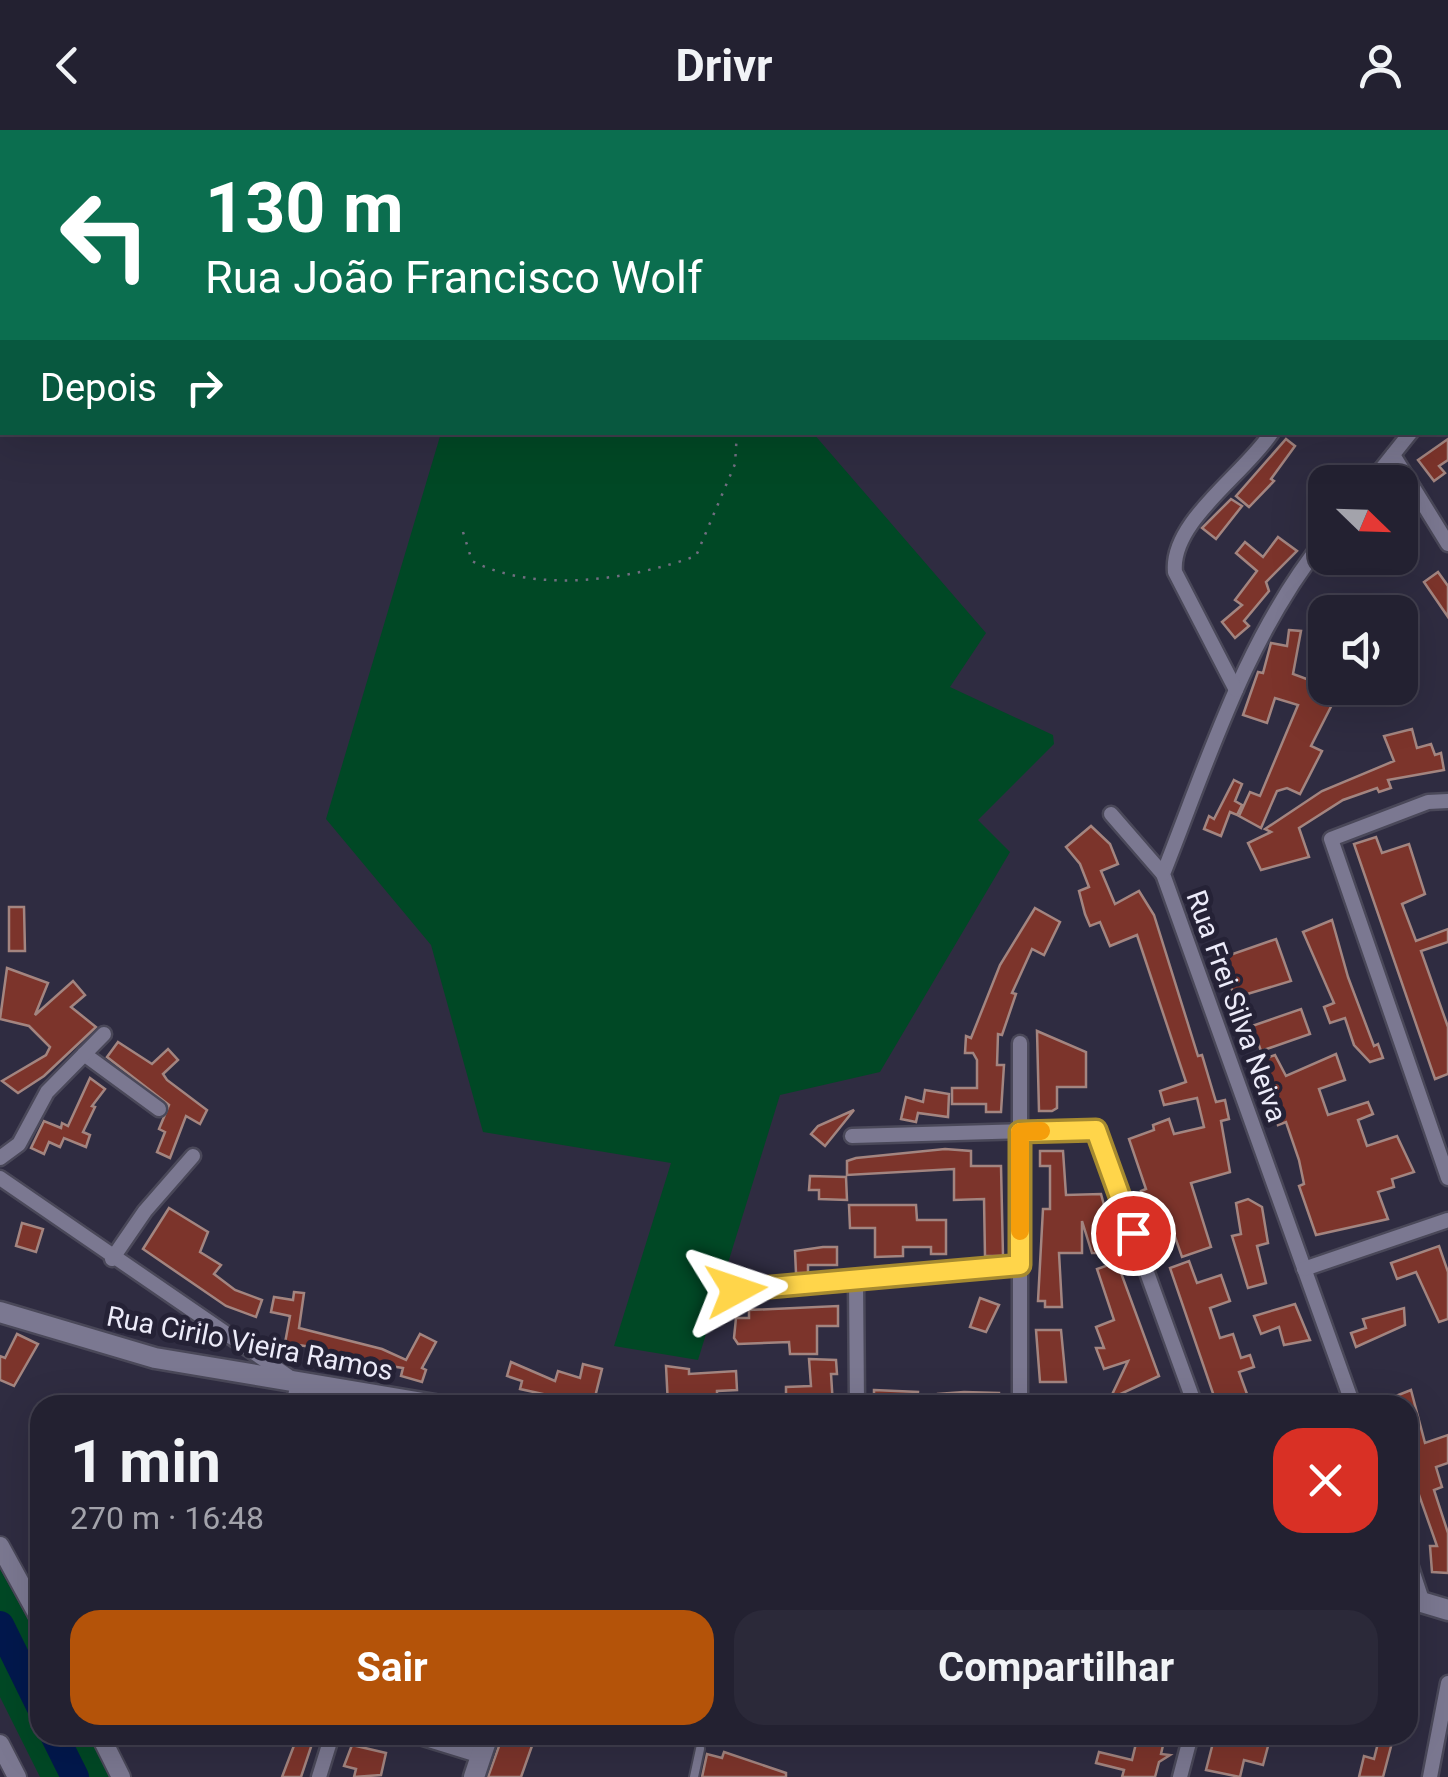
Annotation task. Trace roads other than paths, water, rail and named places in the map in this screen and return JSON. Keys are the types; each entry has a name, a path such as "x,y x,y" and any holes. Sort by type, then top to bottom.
{"main road":[{"name":"Rua Cirilo Vieira Ramos","path":"0,1312 156,1358 372,1395"},
{"path":"1418,1602 1448,1610"}],"street":[{"path":"1236,690 1175,572 1174,556 1191,522 1235,480 1270,435"},
{"path":"1385,465 1409,435"},
{"path":"1393,455 1448,544"},
{"name":"Rua Frei Silva Neiva","path":"1308,562 1281,598 1236,690 1163,874 1349,1395"},
{"path":"1448,801 1428,802 1331,840 1448,1178"},
{"path":"1112,814 1163,874"},
{"path":"0,1158 20,1144 37,1105 104,1034"},
{"path":"1020,1043 1020,1395"},
{"path":"84,1054 159,1109"},
{"path":"852,1136 1096,1130 1191,1395"},
{"path":"112,1259 145,1212 194,1156"},
{"path":"0,1178 112,1259 298,1383 295,1395"},
{"path":"1304,1269 1448,1220"},
{"path":"736,1290 1020,1265"},
{"path":"856,1280 857,1395"},
{"path":"0,1546 30,1601"},
{"path":"1430,1777 1448,1683"},
{"path":"0,1744 17,1777"},
{"path":"105,1745 121,1777"},
{"path":"320,1777 329,1745"},
{"path":"433,1745 478,1767"},
{"path":"1180,1777 1188,1745"}],"lane":[{"path":"694,1777 700,1750"}],"waterway":[{"path":"0,1625 30,1686"},
{"path":"59,1745 75,1777"}]}
